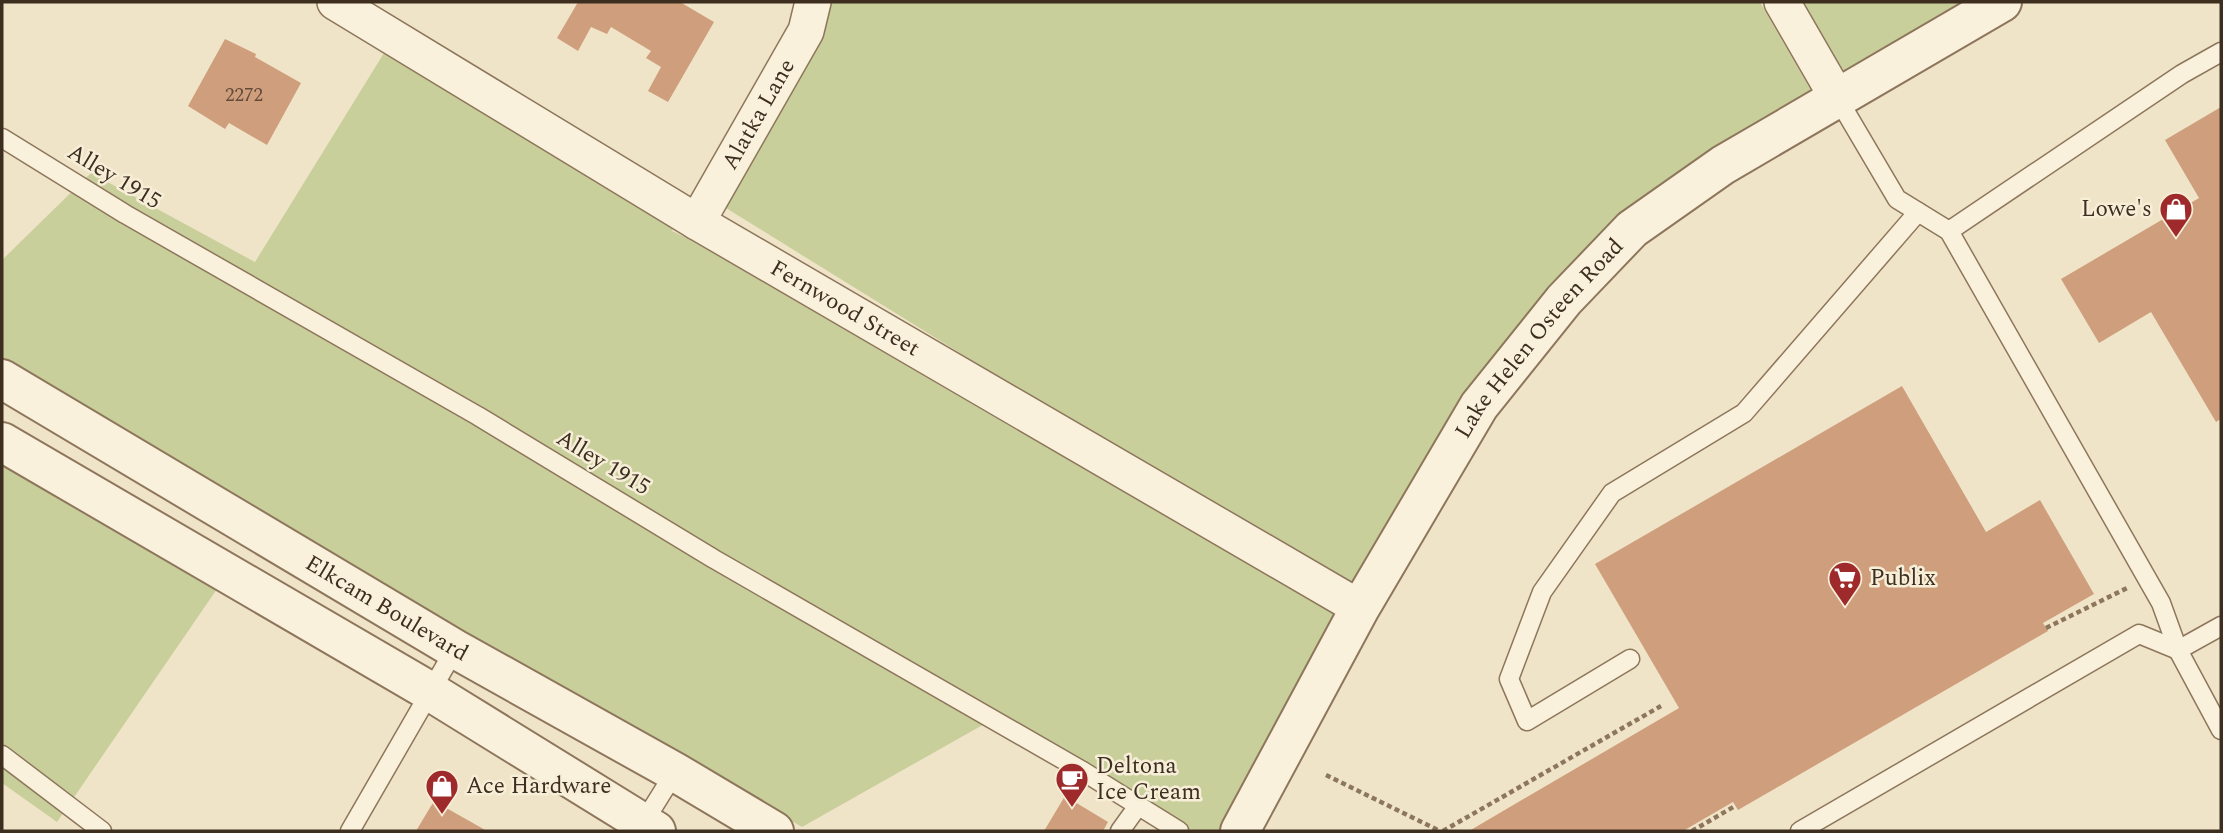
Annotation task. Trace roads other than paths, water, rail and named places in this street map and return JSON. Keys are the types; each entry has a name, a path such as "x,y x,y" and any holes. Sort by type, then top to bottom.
{"street":[{"name":"Fernwood Street","path":"335,2 697,222 1360,608"},
{"name":"Alatka Lane","path":"697,222 806,31 813,2"},
{"path":"1782,2 1838,99"},
{"name":"Lake Helen Osteen Road","path":"1240,831 1360,608 1479,406 1564,300 1632,229 1723,165 2002,2"},
{"name":"Elkcam Boulevard","path":"2,379 455,649 675,772 774,831"},
{"path":"2,442 431,692 646,829"}],"lane":[{"path":"1949,231 2182,74 2221,52"},
{"path":"1838,99 1897,199 1949,231 2161,603 2178,649 2221,730"},
{"name":"Alley 1915","path":"2,138 125,214 478,416 714,559 1081,770 1179,831"},
{"path":"1630,659 1527,720 1509,679 1542,592 1612,493 1744,413 1918,212"},
{"path":"1800,831 2139,634 2178,649 2221,626"},
{"path":"350,831 455,649"},
{"path":"2,755 102,831"},
{"path":"646,829 675,772"},
{"path":"1120,831 1138,806"}],"place":[{"name":"Lowe's","path":"2176,239"},
{"name":"Publix","path":"1845,608"},
{"name":"Deltona Ice Cream","path":"1072,809"},
{"name":"Ace Hardware","path":"442,816"}]}
